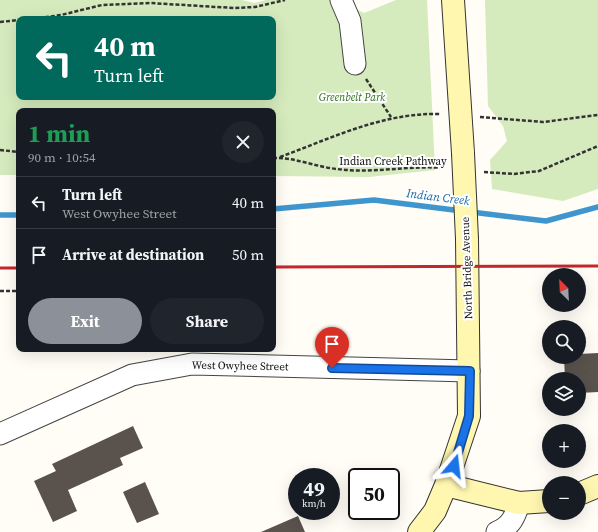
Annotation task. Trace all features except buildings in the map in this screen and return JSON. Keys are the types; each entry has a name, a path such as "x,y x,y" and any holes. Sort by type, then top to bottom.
{"main road":[{"name":"North Bridge Avenue","path":"419,532 435,511 446,485 469,416 470,371 467,239 453,0"},
{"path":"446,485 519,503 542,501"},
{"path":"586,491 598,486"}],"street":[{"path":"341,0 350,21 355,64"},
{"name":"West Owyhee Street","path":"0,434 132,375 192,364 470,371"},
{"path":"497,532 505,528 514,518 519,503"}],"path":[{"path":"55,16 102,4 150,3 234,8 255,7 285,0"},
{"path":"0,22 16,20"},
{"path":"355,64 391,117"},
{"name":"Indian Creek Pathway","path":"279,158 362,126 391,117 415,113 443,114"},
{"path":"476,117 543,122 598,115"},
{"path":"477,171 514,174 539,171 598,146"},
{"path":"0,150 16,152"},
{"name":"Indian Creek Pathway","path":"279,158 337,169 376,171 426,166 448,168"},
{"path":"0,291 16,291"}],"green space":[{"name":"Greenbelt Park","path":"0,0 242,0 254,3 266,0 339,0 364,13 396,0 427,0 435,170 369,177 276,176 276,108 16,108 16,175 0,175"},
{"path":"485,0 598,0 598,189 563,201 492,189 490,160 507,141 503,126 488,106"}],"waterway":[{"name":"Indian Creek","path":"276,209 374,200 462,211"},
{"name":"Indian Creek","path":"471,212 546,221 598,207"},
{"name":"Indian Creek","path":"0,215 16,215"}],"railway":[{"path":"276,267 598,266"},
{"path":"0,268 16,268"}],"route":[{"path":"332,368 470,371 469,416 454,466"}]}
